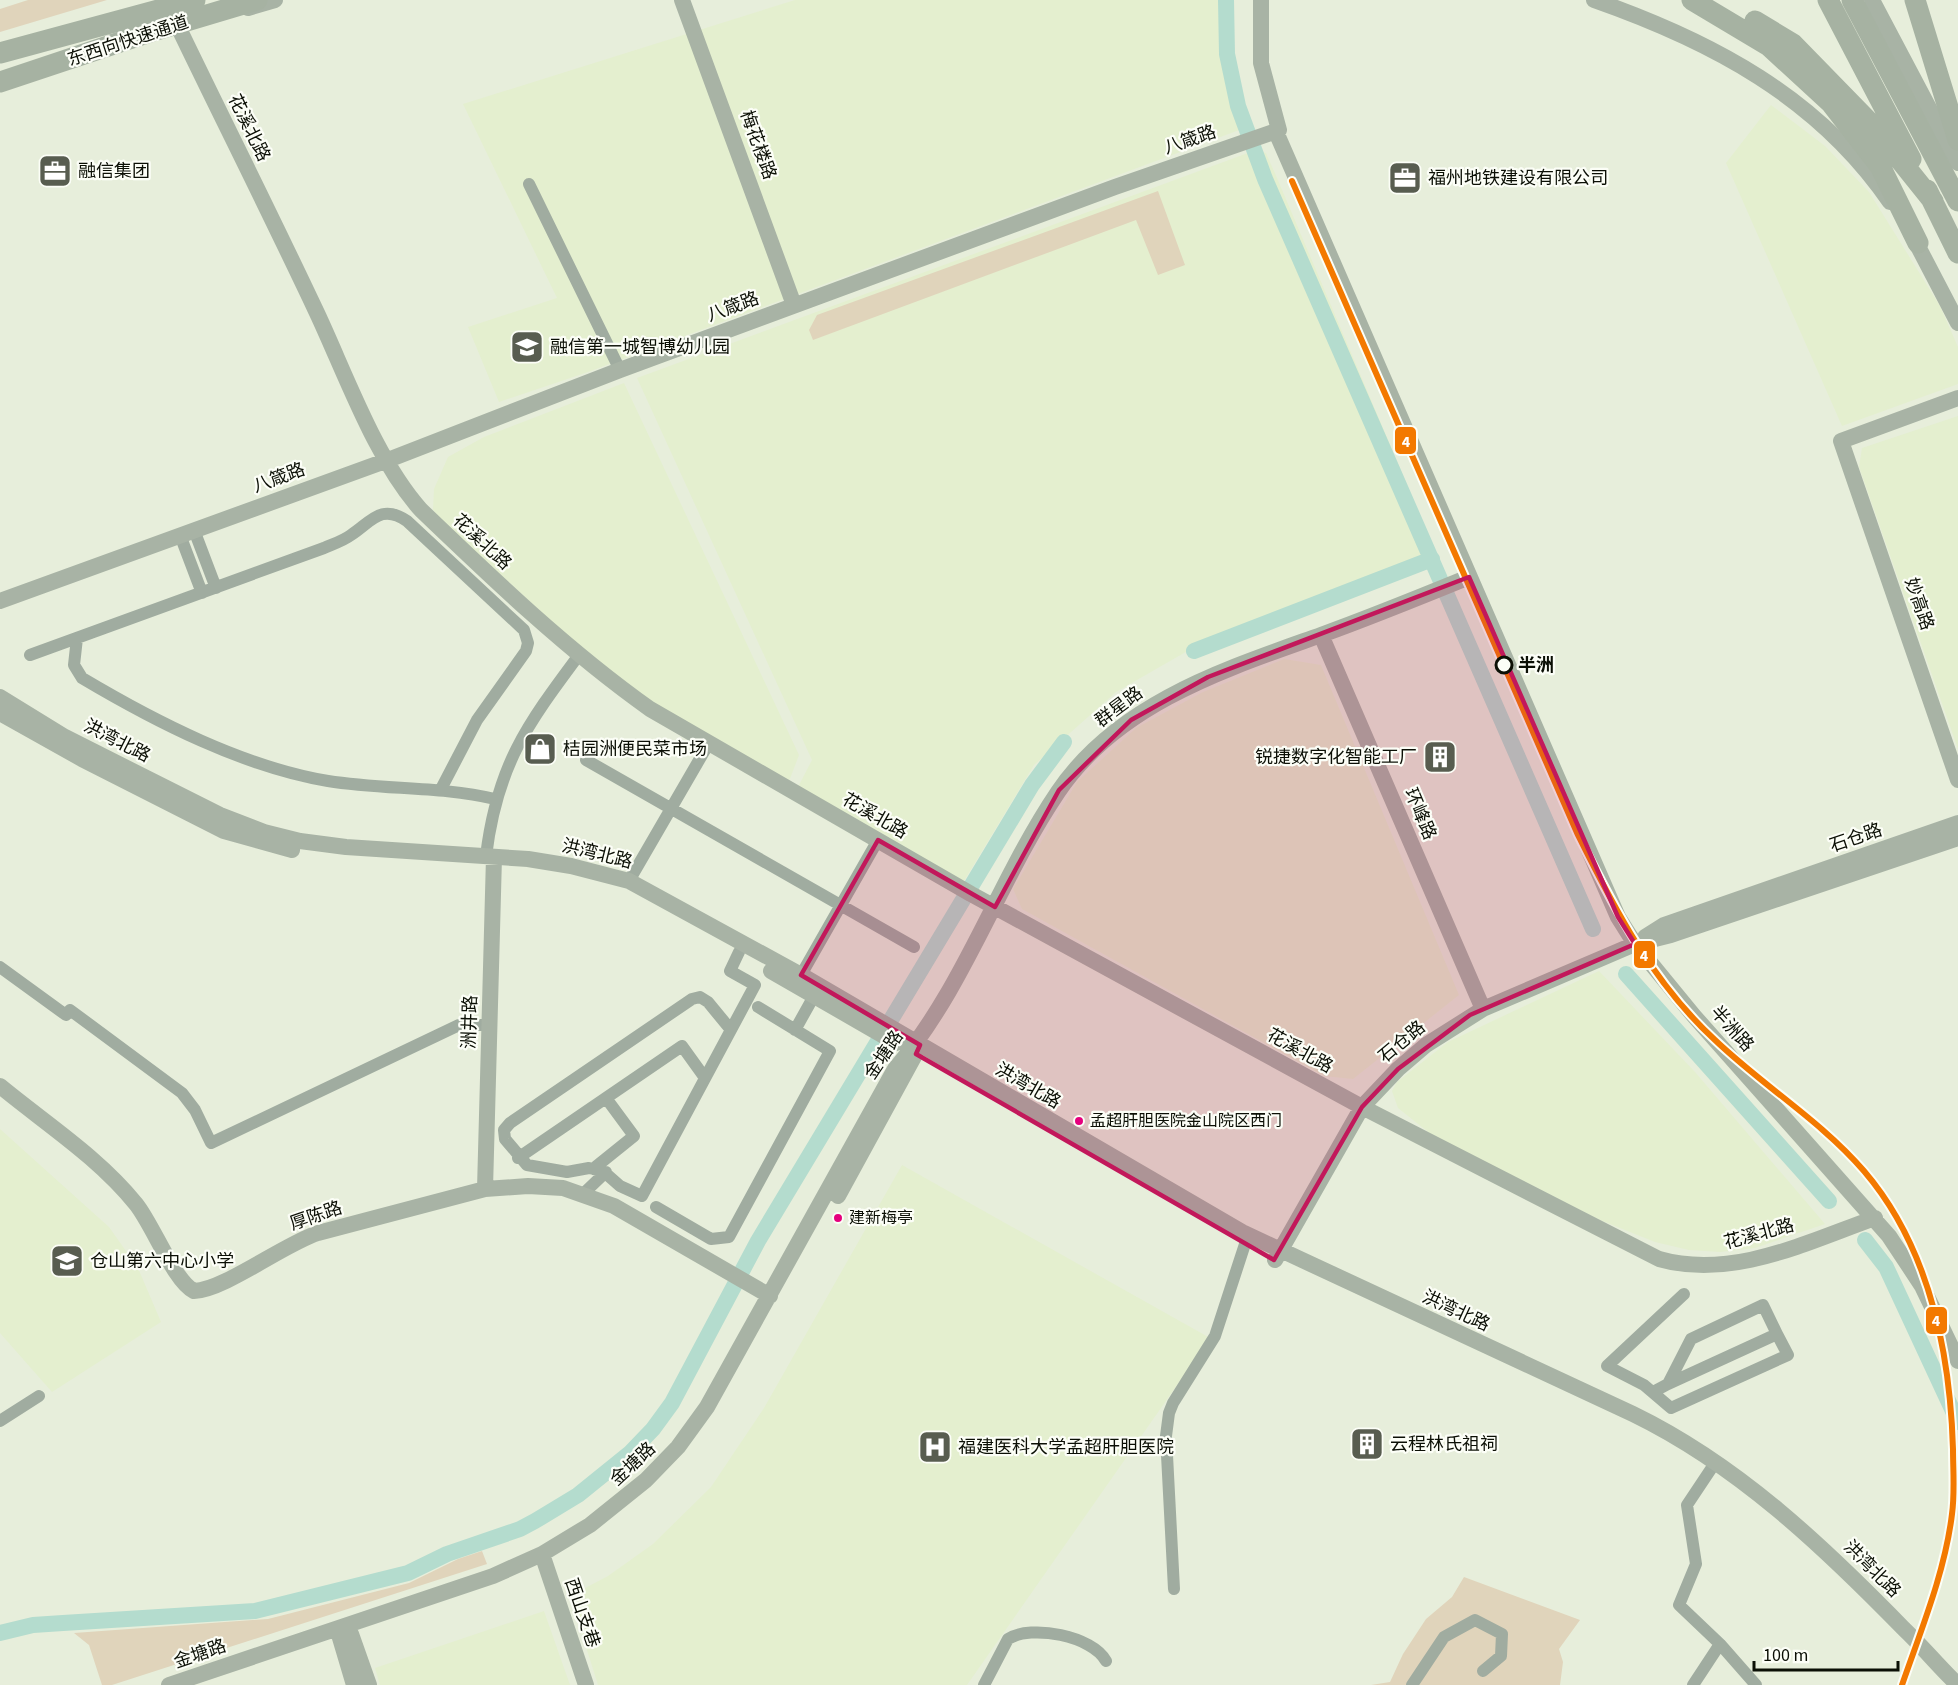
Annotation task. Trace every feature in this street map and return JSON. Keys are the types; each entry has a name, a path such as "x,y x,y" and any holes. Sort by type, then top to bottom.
{"highway":[{"name":"东西向快速通道","path":"0,53 195,0"},
{"name":"东西向快速通道","path":"0,83 256,0"},
{"path":"1692,0 1769,46 1831,103 1880,166 1918,243"},
{"path":"1718,0 1793,44 1872,125 1933,201"},
{"path":"1828,0 1933,201 1958,254"},
{"path":"1852,0 1958,201"},
{"path":"1915,0 1958,140"}],"street":[{"path":"0,83 275,0"},
{"name":"梅花楼路","path":"682,0 794,306"},
{"path":"1251,0 1251,56 1266,135"},
{"path":"1261,0 1261,63 1266,135"},
{"path":"1594,0 1650,19 1715,49 1790,98 1816,118 1867,171 1918,243 1958,322"},
{"path":"1872,0 1958,163"},
{"path":"0,53 167,1"},
{"name":"花溪北路","path":"167,1 388,460 413,502 484,582 650,709 995,907 1362,1107 1648,1254 1672,1262 1716,1265 1742,1262 1875,1218"},
{"name":"八箴路","path":"0,601 388,460 620,370 1266,135"},
{"name":"半洲路","path":"1266,135 1469,577 1618,917 1635,944 1694,1016 1875,1218 1922,1286 1958,1361"},
{"path":"529,184 620,370"},
{"name":"妙高路","path":"1958,398 1841,441 1958,780"},
{"path":"30,655 333,544 350,536 374,517 389,514 407,521 484,582 524,630 528,639 528,647 477,720 441,789"},
{"path":"187,533 216,588"},
{"path":"187,533 202,593"},
{"name":"群星路","path":"927,1027 1059,790 1083,762 1116,732 1150,707 1195,683 1469,577"},
{"name":"环峰路","path":"1321,635 1483,1009"},
{"path":"77,638 73,659 75,670 82,678 216,747 279,770 312,778 367,786 441,789 495,799"},
{"path":"491,860 495,799 505,771 526,728 579,655"},
{"name":"洪湾北路","path":"0,697 65,737 250,827 318,844 491,860 554,872 615,888 671,913 814,996 883,1030 1242,1232 1277,1256"},
{"name":"洪湾北路","path":"0,713 82,759 224,831 251,840 289,849 341,856 491,860 528,858 629,881 801,975 883,1030"},
{"path":"629,881 709,743"},
{"path":"586,760 914,947"},
{"name":"石仓路","path":"1635,944 1664,925 1958,823"},
{"name":"石仓路","path":"1277,1256 1362,1107 1398,1069 1426,1045 1483,1009 1635,944 1671,935 1958,838"},
{"path":"801,975 878,840"},
{"name":"洲井路","path":"484,1189 491,860"},
{"path":"593,1168 606,1172 620,1186 642,1196 755,985 730,971 739,952"},
{"path":"0,967 66,1015 70,1010 182,1093 191,1104 211,1143 459,1025 489,1025"},
{"path":"795,1030 814,996"},
{"path":"606,1098 634,1136 593,1168 567,1173 531,1167 518,1158 504,1135 506,1126 692,999 700,997 708,1002 731,1030"},
{"path":"656,1207 711,1239 721,1240 732,1235 830,1051 758,1007"},
{"name":"金塘路","path":"169,1685 544,1559 593,1536 645,1496 704,1430 735,1381 927,1027"},
{"path":"518,1158 682,1046 705,1078"},
{"name":"洪湾北路","path":"915,1048 1245,1244 1277,1256 1634,1414 1760,1495 1826,1551 1958,1685"},
{"name":"金塘路","path":"201,1685 506,1582 544,1559 606,1514 668,1458 707,1407 895,1069 915,1048"},
{"name":"厚陈路","path":"0,1086 110,1174 147,1220 181,1281 194,1291 210,1288 308,1236 484,1189 536,1186 584,1193 622,1211 770,1296"},
{"path":"584,1193 606,1172"},
{"path":"1174,1589 1166,1436 1169,1413 1215,1336 1245,1244"},
{"path":"1668,1384 1686,1348 1699,1334 1763,1305 1788,1355 1671,1408 1653,1392 1607,1366 1684,1294"},
{"path":"1653,1392 1777,1334"},
{"path":"0,1420 39,1396"},
{"path":"1713,1466 1687,1505 1696,1564 1678,1605 1720,1644 1756,1685"},
{"name":"洪湾北路","path":"1713,1466 1803,1541 1946,1685"},
{"name":"西山支巷","path":"544,1559 586,1685"},
{"path":"1412,1685 1444,1637 1475,1620 1502,1634 1501,1656 1483,1671"},
{"path":"984,1685 1008,1639 1027,1632 1045,1631 1095,1647 1106,1661"},
{"path":"345,1636 354,1685"},
{"path":"345,1636 369,1685"},
{"path":"1693,1685 1720,1644"}],"highlighted area":[{"path":"1469,577 1618,917 1635,944 1470,1015 1398,1069 1362,1107 1274,1260 916,1054 920,1045 801,975 878,840 995,907 1059,790 1131,720 1208,677"}],"shaded area":[{"path":"28,0 107,0 0,32 0,9"},
{"path":"795,0 1232,0 1231,68 1250,126 588,372 499,402 468,327 557,298 463,104"},
{"path":"1771,105 1825,146 1869,192 1940,306 1958,347 1958,384 1842,426 1726,163"},
{"path":"1256,150 1266,153 1433,546 1428,556 1191,649 1116,692 1034,765 964,881 797,789 812,760 637,378"},
{"path":"1158,191 1185,265 1158,275 1136,220 813,340 809,330 817,315"},
{"path":"624,383 799,755 788,784 644,697 583,650 446,525 433,510 434,489 448,457 484,437"},
{"path":"1958,416 1958,749 1859,467 1862,448"},
{"path":"1284,659 1321,665 1459,995 1353,1079 1324,1076 1022,909 1013,889 1077,782 1136,728 1203,692"},
{"path":"1599,971 1695,1072 1825,1224 1755,1248 1720,1252 1689,1250 1655,1242 1600,1220 1432,1135 1398,1108 1392,1091 1397,1082 1448,1042"},
{"name":"仓山第六中心小学","path":"0,1129 109,1227 138,1268 161,1322 52,1392 0,1333"},
{"name":"福建医科大学孟超肝胆医院","path":"902,1165 1210,1338 967,1685 598,1685 570,1596 608,1576 653,1544 711,1487 764,1408"},
{"path":"482,1551 487,1564 112,1685 102,1685 89,1645 74,1633 268,1619 409,1583 458,1559"},
{"path":"1464,1577 1580,1620 1559,1649 1563,1662 1560,1685 1371,1685 1390,1682 1403,1654 1426,1619 1452,1597"},
{"path":"544,1611 570,1685 380,1685 375,1668"}],"waterway":[{"path":"1226,0 1227,54 1238,106 1265,179 1593,929"},
{"path":"1194,651 1432,559"},
{"path":"0,1633 33,1625 255,1611 408,1573 447,1554 520,1529 535,1521 578,1495 630,1453 653,1429 672,1403 758,1241 1032,785 1064,742"},
{"path":"1626,974 1829,1201"},
{"path":"1865,1240 1886,1267 1958,1422"}],"transit line":[{"name":"4","path":"1292,181 1578,835 1621,918 1654,970 1693,1018 1733,1057 1829,1135 1864,1171 1886,1201 1905,1233 1920,1267 1932,1302 1947,1375 1953,1449 1953,1498 1944,1557 1902,1685"}],"place":[{"name":"融信集团","path":"55,171"},
{"name":"福州地铁建设有限公司","path":"1405,178"},
{"name":"融信第一城智博幼儿园","path":"527,347"},
{"name":"半洲","path":"1504,665"},
{"name":"桔园洲便民菜市场","path":"540,749"},
{"name":"锐捷数字化智能工厂","path":"1440,757"},
{"name":"孟超肝胆医院金山院区西门","path":"1079,1121"},
{"name":"建新梅亭","path":"838,1218"},
{"name":"仓山第六中心小学","path":"67,1261"},
{"name":"云程林氏祖祠","path":"1367,1444"},
{"name":"福建医科大学孟超肝胆医院","path":"935,1447"}]}
